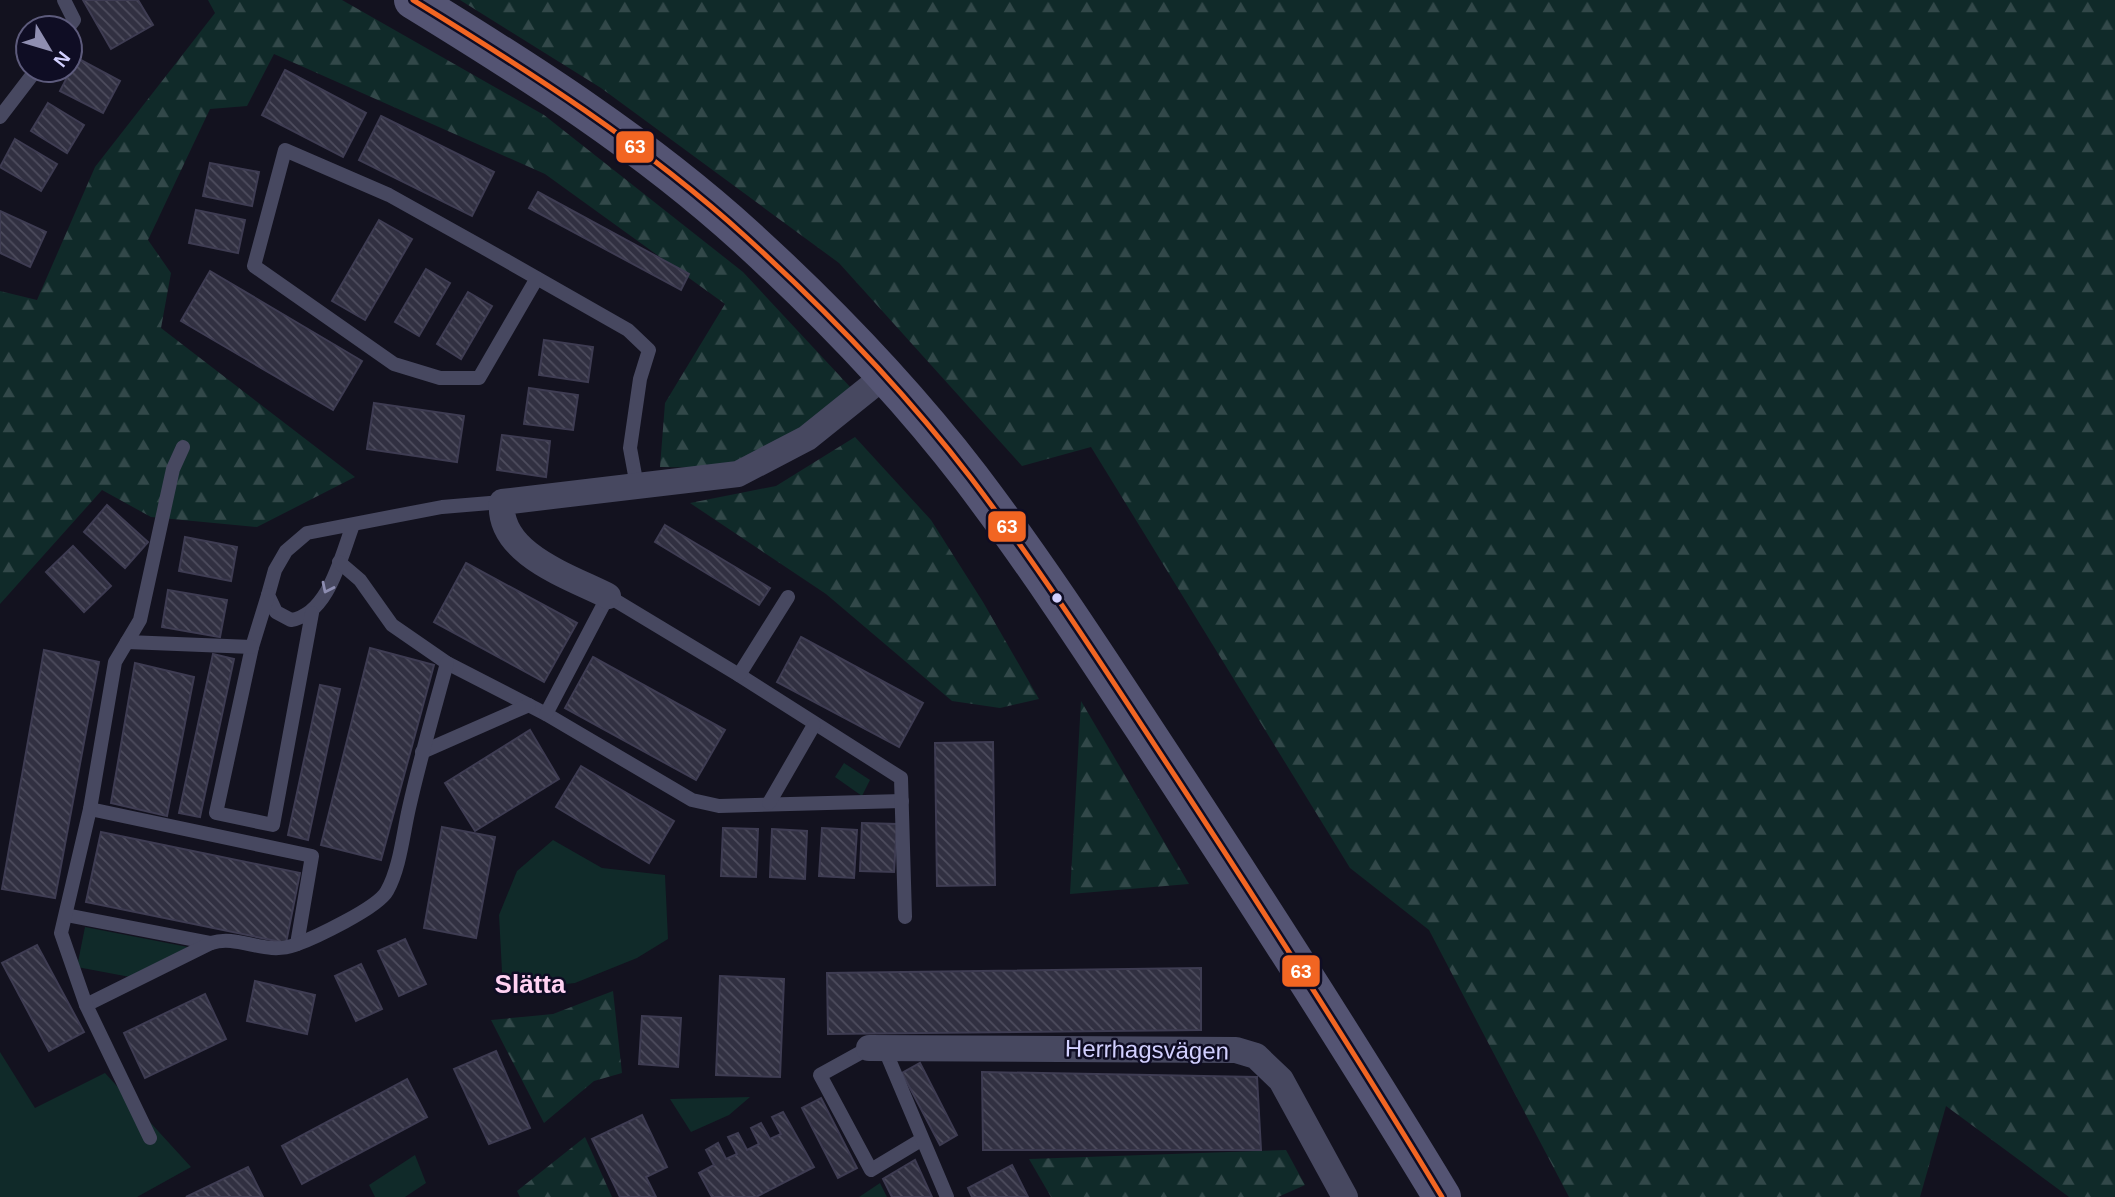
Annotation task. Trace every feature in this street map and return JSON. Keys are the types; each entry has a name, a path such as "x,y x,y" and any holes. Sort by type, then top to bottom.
{"street":[{"path":"413,0 518,64 641,149 744,235 883,377 970,477 1058,600 1276,931 1442,1197"},
{"path":"608,596 543,563 513,541 501,516 502,502 738,474 807,438 883,377"},
{"name":"Herrhagsvägen","path":"877,1049 1236,1050 1256,1056 1282,1080 1345,1197"}],"lane":[{"path":"0,117 25,84"},
{"path":"537,278 479,378 440,378 394,364 254,266 285,150 389,195 537,278 628,330 649,350 640,379 630,448 637,486"},
{"path":"150,1138 86,1005 61,933 90,809 115,662 140,620 173,469 183,447"},
{"path":"353,525 325,594 312,613 273,825 216,813 252,647 275,570 286,551 307,533 331,526 353,525 442,507 502,502"},
{"path":"338,562 360,580 392,625 447,663 546,714 692,800 719,806 902,801"},
{"path":"268,595 271,605 283,617 291,620 312,613"},
{"path":"546,714 608,596 901,778 905,917"},
{"path":"739,675 788,597"},
{"path":"127,642 252,647"},
{"path":"86,1005 211,943 222,940 276,950 297,944 370,907 387,893 447,663"},
{"path":"422,752 529,705"},
{"path":"769,803 814,725"},
{"path":"90,809 312,856 297,944"},
{"path":"66,915 211,943"},
{"path":"921,1140 871,1170 820,1075 877,1049 921,1140 947,1197"}],"green space":[{"path":"208,0 342,0 544,115 743,272 852,389 775,450 719,468 660,467 665,403 725,304 545,174 274,54 247,106 210,109 148,240 171,273 161,328 355,477 257,527 151,517 102,490 0,604 0,291 37,300 95,167 215,13"},
{"path":"460,0 2115,0 2115,1197 2069,1197 1946,1106 1920,1197 1569,1197 1429,930 1350,868 1091,447 1022,466 839,263 601,88"},
{"path":"855,437 931,520 983,602 1039,699 1000,708 952,701 826,594 690,503 776,486"},
{"path":"1081,701 1189,884 1070,894"},
{"path":"844,763 870,780 862,796 835,777"},
{"path":"553,840 602,868 665,875 668,939 637,958 575,983 503,991 499,915 517,871"},
{"path":"85,927 188,947 130,977 77,967"},
{"path":"613,991 622,1073 594,1081 544,1123 491,1020 553,1014"},
{"path":"0,1052 35,1108 105,1073 191,1167 137,1197 0,1197"},
{"path":"750,1097 729,1115 691,1132 670,1099"},
{"path":"585,1137 612,1197 520,1197 517,1191"},
{"path":"1286,1150 1305,1185 1278,1197 1051,1197 1029,1159"},
{"path":"415,1155 426,1183 405,1197 375,1197 369,1185"},
{"path":"880,1183 887,1197 859,1197"}],"building":[{"path":"83,0 138,0 153,25 111,49"},
{"path":"84,62 120,81 103,113 60,91 64,84 84,84"},
{"path":"285,70 366,113 343,157 262,115"},
{"path":"48,103 84,125 67,153 31,131"},
{"path":"381,116 494,172 472,216 359,160"},
{"path":"15,139 57,164 41,191 0,167"},
{"path":"210,163 259,172 252,206 203,196"},
{"path":"538,192 689,274 681,290 529,208"},
{"path":"196,210 245,220 238,253 189,243"},
{"path":"0,211 46,232 30,267 0,253"},
{"path":"379,220 412,239 365,320 332,301"},
{"path":"426,269 450,283 419,336 395,322"},
{"path":"210,271 362,361 333,410 181,321"},
{"path":"468,292 492,306 461,359 437,344"},
{"path":"544,340 593,347 588,382 539,375"},
{"path":"529,388 578,395 573,430 524,424"},
{"path":"374,403 464,416 457,462 367,449"},
{"path":"502,435 550,441 546,477 497,470"},
{"path":"107,505 148,542 125,568 84,532"},
{"path":"665,525 770,588 759,605 655,542"},
{"path":"185,537 237,547 231,581 179,571"},
{"path":"73,546 111,586 84,612 46,572"},
{"path":"466,563 577,623 544,682 434,622"},
{"path":"168,590 227,600 220,637 162,627"},
{"path":"801,637 923,703 899,747 777,682"},
{"path":"370,648 434,665 381,860 321,845"},
{"path":"44,650 99,662 55,898 2,889"},
{"path":"213,654 234,659 200,817 179,813"},
{"path":"593,657 725,730 696,780 565,708"},
{"path":"135,663 194,677 167,816 111,803"},
{"path":"320,685 340,689 308,840 288,835"},
{"path":"530,730 559,779 475,831 445,783"},
{"path":"993,742 995,885 937,886 935,743"},
{"path":"581,766 674,821 649,863 556,807"},
{"path":"862,823 897,824 894,872 860,871"},
{"path":"442,827 495,837 476,938 424,928"},
{"path":"723,828 758,829 756,877 721,876"},
{"path":"822,828 857,830 854,878 819,876"},
{"path":"772,829 807,831 805,879 770,877"},
{"path":"101,832 300,873 286,943 86,902"},
{"path":"405,939 426,984 399,996 378,951"},
{"path":"37,945 84,1032 49,1051 2,963"},
{"path":"361,964 382,1009 356,1021 335,976"},
{"path":"1201,968 1201,1030 828,1034 827,973"},
{"path":"720,976 784,979 780,1077 716,1075"},
{"path":"255,981 315,995 307,1034 247,1021"},
{"path":"205,994 226,1039 145,1078 124,1033"},
{"path":"642,1016 681,1018 678,1067 639,1064"},
{"path":"496,1051 530,1128 489,1144 454,1069"},
{"path":"920,1063 957,1135 940,1145 902,1073"},
{"path":"982,1072 1257,1077 1261,1150 983,1150"},
{"path":"407,1079 427,1117 302,1184 282,1146"},
{"path":"821,1098 857,1168 838,1178 802,1108"},
{"path":"783,1112 814,1167 756,1197 712,1197 699,1173 714,1165 706,1150 718,1143 726,1159 737,1154 728,1137 738,1133 747,1150 759,1144 751,1128 761,1123 770,1139 781,1134 772,1117"},
{"path":"642,1115 667,1167 646,1177 656,1197 620,1197 592,1139"},
{"path":"915,1160 932,1197 892,1197 883,1179"},
{"path":"1012,1165 1028,1197 972,1197 968,1188"},
{"path":"248,1167 263,1197 186,1197"}],"transit line":[{"name":"63","path":"413,0 500,54 668,171 746,237 806,293 919,414 998,514 1076,626 1277,933 1442,1197"}],"district":[{"name":"Slätta","path":"530,984"}]}
